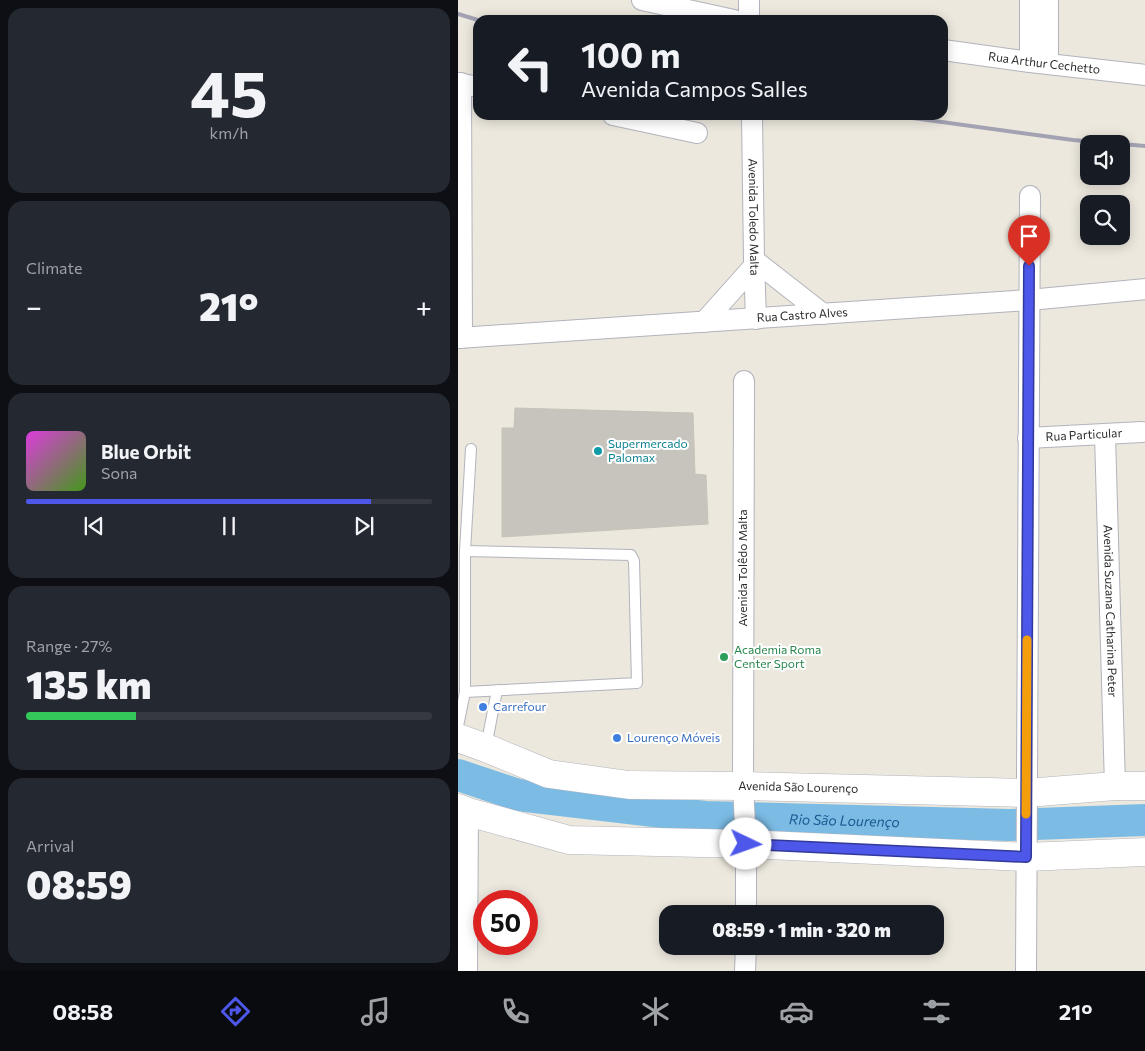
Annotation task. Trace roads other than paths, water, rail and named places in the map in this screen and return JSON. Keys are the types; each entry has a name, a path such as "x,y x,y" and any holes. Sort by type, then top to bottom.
{"main road":[{"name":"Avenida São Lourenço","path":"458,738 549,774 629,785 744,794 1026,801 1115,786 1146,786"},
{"path":"463,810 570,840 746,840 1026,850 1146,852"}],"street":[{"path":"642,0 711,15"},
{"path":"749,0 749,15"},
{"path":"1030,0 1039,63"},
{"path":"1039,63 1048,0"},
{"name":"Rua Arthur Cechetto","path":"948,51 1146,75"},
{"path":"460,338 466,84"},
{"path":"638,120 698,132"},
{"name":"Avenida Toledo Malta","path":"752,120 756,319"},
{"path":"1026,971 1030,196"},
{"path":"704,322 754,263 823,314"},
{"name":"Rua Castro Alves","path":"460,338 1029,300 1146,289"},
{"name":"Avenida Tolêdo Malta","path":"744,381 744,794"},
{"name":"Rua Particular","path":"1028,438 1142,432"},
{"name":"Avenida Suzana Catharina Peter","path":"1105,435 1115,786"},
{"path":"744,794 746,905"},
{"path":"463,810 467,971"},
{"path":"746,955 746,971"}],"lane":[{"path":"458,726 465,692 466,551 471,449"},
{"path":"465,692 637,683 633,558 631,555 466,551"},
{"path":"486,748 497,690"}],"waterway":[{"name":"Rio São Lourenço","path":"458,775 518,795 705,817 1009,825 1146,820"}],"railway":[{"path":"458,14 473,18"},
{"path":"927,120 1080,141"},
{"path":"1130,145 1146,146"}],"place":[{"name":"Supermercado Palomax","path":"598,451"},
{"name":"Academia Roma Center Sport","path":"724,657"},
{"name":"Carrefour","path":"483,707"},
{"name":"Lourenço Móveis","path":"617,738"}]}
